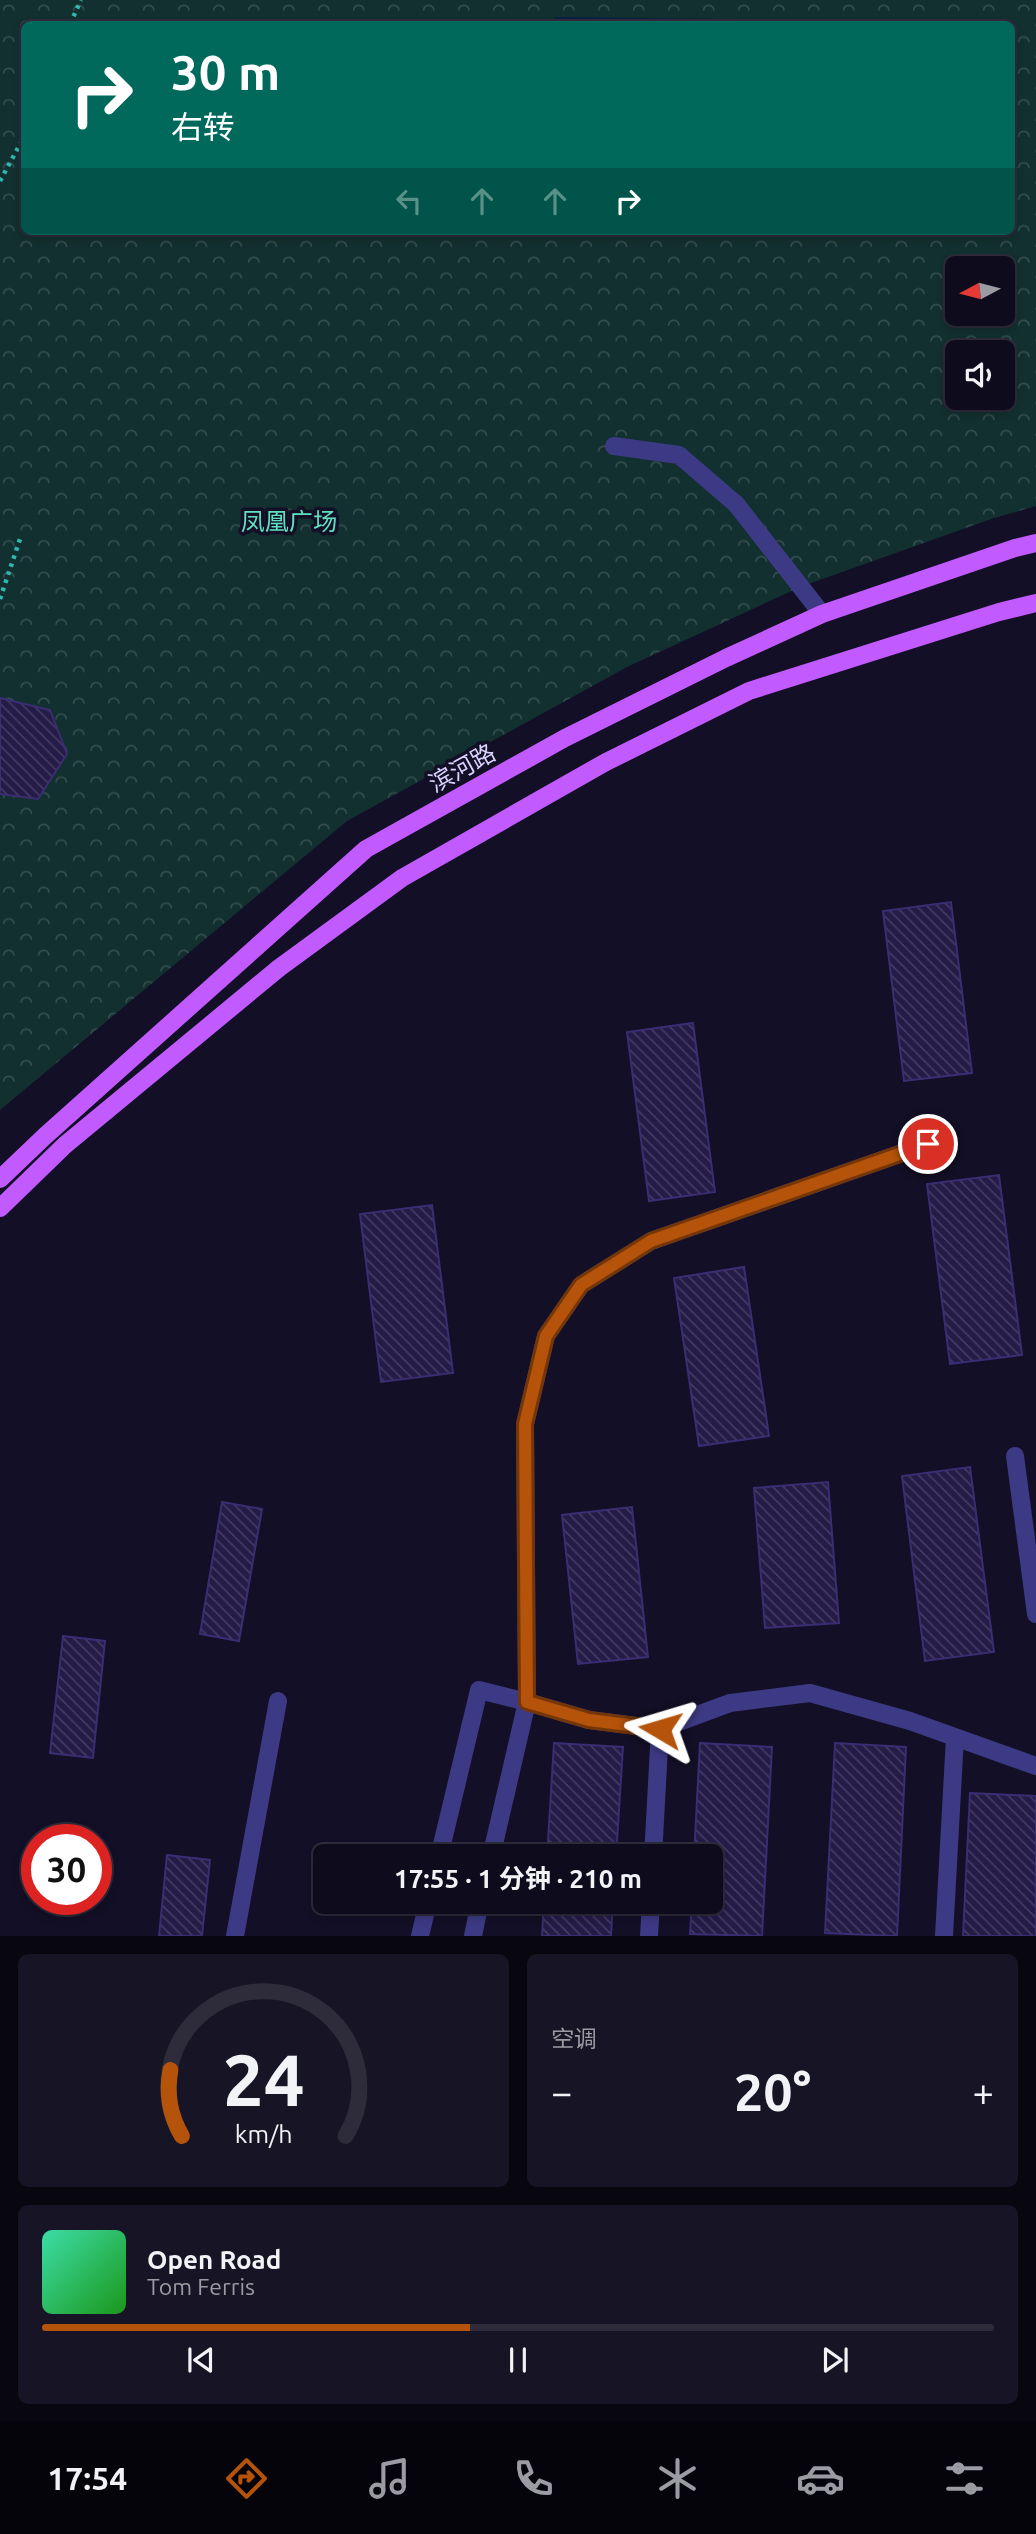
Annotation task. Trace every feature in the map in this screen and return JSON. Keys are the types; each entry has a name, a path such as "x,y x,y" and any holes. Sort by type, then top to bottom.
{"main road":[{"name":"滨河路","path":"0,1179 366,849 565,738 822,614 1036,543"},
{"path":"0,1208 65,1144 268,977 402,878 606,761 749,691 986,616 1036,603"}],"street":[{"path":"614,446 679,455 736,504 822,614"},
{"path":"494,1844 527,1702 525,1424 546,1336 581,1285 651,1241 928,1144"},
{"path":"1015,1456 1036,1614"},
{"path":"442,1844 479,1690 589,1720 660,1729 730,1703 810,1693 910,1721 1036,1766"},
{"path":"235,1936 278,1701"},
{"path":"654,1844 660,1729"},
{"path":"944,1936 955,1737"},
{"path":"420,1936 425,1914"},
{"path":"473,1936 478,1914"},
{"path":"649,1936 650,1914"}],"path":[{"path":"71,21 81,0"},
{"path":"0,181 21,142"},
{"path":"0,599 21,536"}],"green space":[{"name":"凤凰广场","path":"0,0 1036,0 1036,506 994,518 800,587 627,667 347,821 0,1110"}],"water":[{"path":"554,17 745,19 745,21 556,21"}],"building":[{"path":"0,698 50,710 67,754 38,799 0,794"},
{"path":"951,902 972,1073 904,1081 883,911"},
{"path":"693,1023 715,1192 649,1201 627,1032"},
{"path":"999,1175 1022,1355 950,1364 927,1184"},
{"path":"432,1205 453,1373 381,1382 360,1214"},
{"path":"744,1267 769,1436 699,1446 674,1278"},
{"path":"970,1467 994,1652 925,1661 902,1476"},
{"path":"828,1482 839,1623 765,1628 754,1488"},
{"path":"222,1502 262,1509 239,1641 200,1634"},
{"path":"632,1507 648,1657 578,1664 562,1515"},
{"path":"63,1636 105,1641 93,1758 50,1753"},
{"path":"554,1743 623,1747 617,1844 548,1844"},
{"path":"700,1743 772,1747 762,1936 690,1934 691,1914 723,1914 723,1844 695,1844"},
{"path":"835,1743 906,1747 897,1936 825,1933"},
{"path":"970,1793 1036,1796 1036,1936 963,1936"},
{"path":"167,1855 210,1860 202,1936 159,1936"},
{"path":"543,1914 612,1914 611,1936 542,1936"}],"route":[{"path":"660,1729 589,1720 527,1702 525,1424 546,1336 581,1285 651,1241 928,1144"}]}
